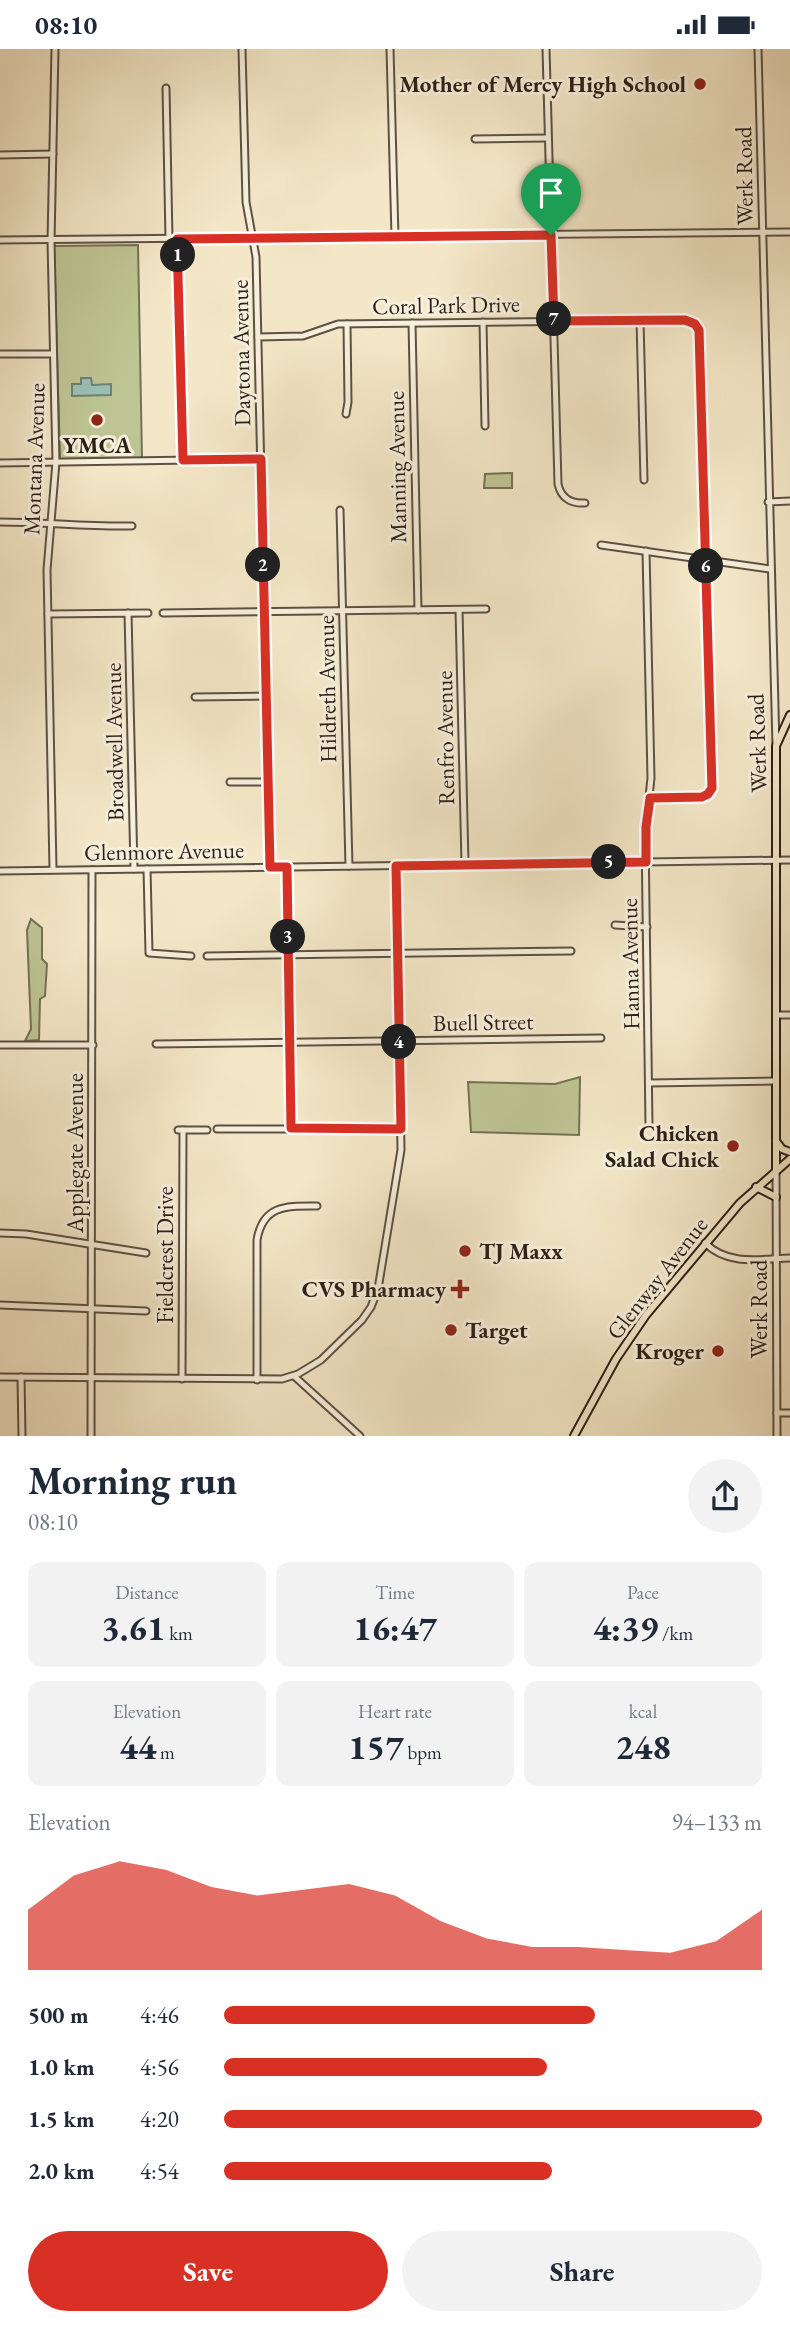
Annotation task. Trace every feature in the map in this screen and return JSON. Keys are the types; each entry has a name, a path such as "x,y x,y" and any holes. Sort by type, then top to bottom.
{"main road":[{"path":"776,746 790,715"},
{"name":"Werk Road","path":"776,746 776,1170"},
{"path":"776,1142 782,1149 790,1152"},
{"name":"Glenway Avenue","path":"574,1436 631,1337 705,1243 756,1187 790,1159"},
{"path":"756,1187 776,1197"}],"street":[{"name":"Montana Avenue","path":"53,869 47,570 56,462 51,241 55,49"},
{"name":"Daytona Avenue","path":"242,49 246,202 256,257 270,867"},
{"path":"390,49 395,237"},
{"path":"546,49 558,484 568,501 585,503"},
{"name":"Werk Road","path":"758,49 776,746"},
{"path":"166,88 169,239"},
{"path":"475,139 548,138"},
{"path":"0,155 53,154"},
{"path":"0,240 790,232"},
{"path":"177,239 183,460"},
{"path":"640,320 644,479"},
{"name":"Coral Park Drive","path":"258,337 303,336 331,325 347,324 640,320 678,320 695,324 701,337 706,560"},
{"path":"483,322 485,426"},
{"name":"Manning Avenue","path":"412,323 418,610"},
{"path":"346,414 347,324"},
{"path":"0,354 54,354"},
{"path":"0,463 261,459"},
{"path":"768,502 790,501"},
{"name":"Hildreth Avenue","path":"340,510 349,866"},
{"path":"0,522 132,527"},
{"path":"601,545 770,569"},
{"name":"Hanna Avenue","path":"646,551 650,798 646,827 649,1125"},
{"path":"650,798 702,797 712,788 706,560"},
{"path":"163,613 486,609"},
{"name":"Renfro Avenue","path":"459,610 465,865"},
{"name":"Broadwell Avenue","path":"128,613 134,869"},
{"path":"48,614 148,613"},
{"path":"195,697 267,696"},
{"path":"230,782 268,782"},
{"name":"Glenmore Avenue","path":"0,871 790,860"},
{"path":"0,1377 273,1380 294,1375 321,1360 362,1320 376,1299 400,1164 396,866"},
{"path":"287,867 291,1128"},
{"path":"147,869 149,953 191,956"},
{"name":"Applegate Avenue","path":"92,870 92,1436"},
{"path":"615,925 647,926"},
{"path":"207,956 571,951"},
{"path":"777,1015 790,1015"},
{"name":"Buell Street","path":"156,1044 601,1038"},
{"path":"0,1045 93,1045"},
{"path":"649,1083 776,1081"},
{"path":"217,1129 401,1129"},
{"name":"Fieldcrest Drive","path":"182,1379 181,1130 206,1130"},
{"name":"Werk Road","path":"776,1170 777,1436"},
{"path":"257,1380 259,1228 270,1215 282,1208 317,1206"},
{"path":"0,1233 26,1234 146,1253"},
{"path":"705,1243 730,1259 790,1258"},
{"path":"0,1305 146,1311"},
{"path":"294,1375 360,1436"},
{"path":"21,1377 22,1436"},
{"path":"777,1413 790,1413"}],"green space":[{"path":"138,245 142,458 60,459 54,246"},
{"path":"512,473 512,488 484,488 485,474"},
{"path":"31,919 42,928 42,959 47,964 45,996 40,999 39,1040 25,1041 31,1029 27,930"},
{"path":"580,1077 579,1135 471,1132 468,1082 555,1084"}],"water":[{"path":"81,378 91,378 92,385 111,384 111,395 72,396 72,384 81,384"}],"place":[{"name":"Mother of Mercy High School","path":"700,84"},
{"name":"YMCA","path":"97,420"},
{"name":"Chicken Salad Chick","path":"733,1146"},
{"name":"TJ Maxx","path":"465,1251"},
{"name":"CVS Pharmacy","path":"460,1289"},
{"name":"Target","path":"451,1330"},
{"name":"Kroger","path":"718,1351"}],"route":[{"path":"551,235 554,321 685,320 695,324 699,330 712,788 702,797 650,798 646,827 646,862 396,866 401,1129 291,1128 287,867 270,867 261,459 183,460 177,239 551,235"}]}
